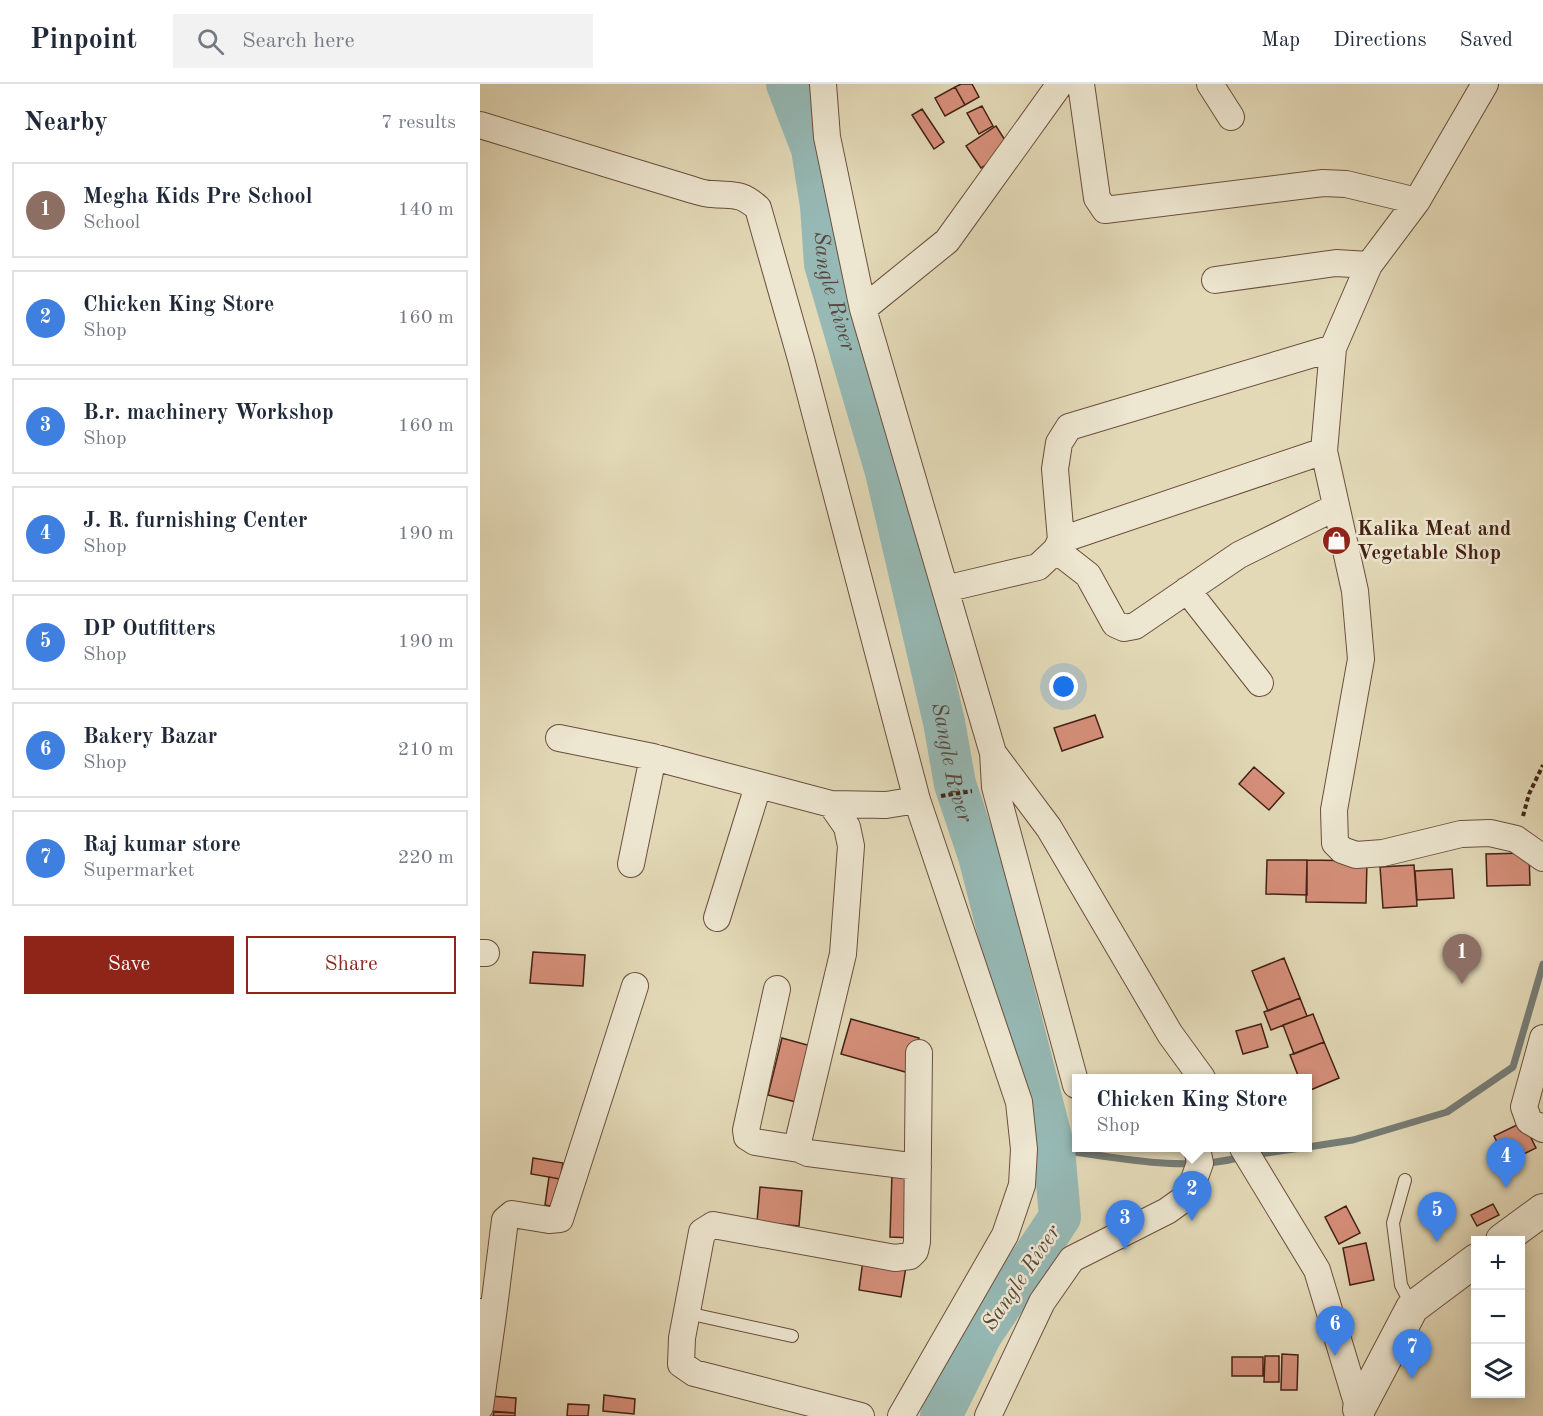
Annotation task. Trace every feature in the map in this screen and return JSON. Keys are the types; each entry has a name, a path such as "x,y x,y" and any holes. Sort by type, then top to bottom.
{"street":[{"path":"804,84 827,137"},
{"path":"823,84 827,137 863,309 993,753 995,787 1074,1074"},
{"path":"863,309 947,241 1060,84"},
{"path":"1081,84 1097,198 1105,210 1323,183 1346,184 1417,201"},
{"path":"1210,84 1231,117"},
{"path":"1485,84 1417,201 1369,265 1333,348 1324,451 1355,591 1361,659 1334,810 1335,843 1342,850 1356,855 1383,853 1461,834 1490,833 1529,848"},
{"path":"480,125 693,190 713,194 735,194 747,198 758,208 801,359 917,800 1019,1102 1024,1149 1022,1185 1005,1235 901,1416"},
{"path":"1215,280 1336,263 1369,265"},
{"path":"1333,348 1070,427 1059,443 1055,469 1059,545 1088,574 1115,624 1124,628 1135,626 1239,555 1336,507"},
{"path":"945,589 1038,567 1059,545 1324,451"},
{"path":"1187,590 1260,683"},
{"path":"559,738 653,757 831,804 886,805 917,800"},
{"path":"993,753 1049,828 1170,1034 1199,1074"},
{"path":"631,864 653,757"},
{"path":"717,918 758,786"},
{"path":"799,1149 799,1138 843,954 851,846 847,827 831,804"},
{"path":"480,1407 486,1313 505,1220 512,1214 549,1220 560,1219 635,986"},
{"path":"777,989 746,1130 747,1137 755,1142 799,1149 808,1153 918,1167"},
{"path":"1543,1038 1524,1107 1529,1121 1543,1129"},
{"path":"861,1416 694,1373 681,1364 682,1338 702,1232 713,1225 895,1258 910,1256 915,1251 917,1242 919,1053"},
{"path":"988,1416 1042,1302 1072,1259 1167,1211 1188,1196 1200,1163 1198,1152"},
{"path":"1245,1152 1317,1270 1360,1413"},
{"path":"1507,1236 1543,1210"},
{"path":"1360,1413 1412,1308 1471,1264"}],"lane":[{"path":"1405,1180 1393,1223 1401,1285 1412,1308"},
{"path":"687,1313 792,1336"}],"path":[{"path":"1529,848 1529,794 1543,765"},
{"path":"917,800 995,787"}],"building":[{"path":"961,84 972,84 979,97 965,105 955,87"},
{"path":"955,87 965,105 945,116 935,98"},
{"path":"982,106 993,126 979,134 967,113"},
{"path":"922,109 944,142 934,149 912,115"},
{"path":"996,126 1010,148 981,168 966,146"},
{"path":"1095,715 1103,737 1062,751 1054,728"},
{"path":"1254,767 1284,793 1269,810 1239,784"},
{"path":"1529,853 1530,885 1487,886 1486,854"},
{"path":"1267,860 1307,860 1307,895 1266,894"},
{"path":"1307,860 1367,861 1366,903 1306,902"},
{"path":"1414,865 1417,906 1383,908 1380,867"},
{"path":"1452,869 1454,898 1417,900 1415,871"},
{"path":"533,952 585,955 583,986 530,983"},
{"path":"1284,958 1300,998 1268,1011 1252,971"},
{"path":"1300,998 1307,1016 1271,1030 1264,1012"},
{"path":"1313,1014 1324,1042 1294,1054 1283,1025"},
{"path":"851,1019 919,1038 909,1073 841,1054"},
{"path":"1261,1024 1268,1047 1243,1054 1236,1031"},
{"path":"782,1038 811,1046 796,1102 768,1095"},
{"path":"1324,1042 1339,1078 1312,1089 1312,1074 1297,1074 1290,1055"},
{"path":"1523,1122 1536,1148 1507,1162 1494,1136"},
{"path":"533,1158 563,1163 560,1179 531,1174"},
{"path":"892,1173 916,1174 914,1238 890,1237"},
{"path":"549,1177 560,1179 556,1207 545,1205"},
{"path":"760,1187 802,1191 799,1226 757,1222"},
{"path":"1493,1204 1499,1215 1477,1226 1471,1215"},
{"path":"1346,1206 1360,1233 1339,1244 1325,1217"},
{"path":"1366,1243 1374,1280 1350,1285 1343,1248"},
{"path":"863,1260 906,1267 901,1297 859,1290"},
{"path":"1282,1354 1298,1355 1297,1390 1281,1390"},
{"path":"1265,1356 1279,1356 1279,1382 1264,1382"},
{"path":"1232,1357 1263,1357 1263,1376 1232,1376"},
{"path":"604,1395 635,1399 634,1414 603,1411"},
{"path":"490,1396 516,1398 515,1413 489,1411"},
{"path":"568,1404 589,1405 588,1416 567,1416"},
{"path":"494,1412 515,1413 515,1416 493,1416"}],"waterway":[{"name":"Sangle River","path":"787,84 812,149 821,206 825,264 886,472 944,722 955,784 979,856 1054,1149 1060,1217 981,1335 941,1416"},
{"path":"1312,1146 1353,1140 1447,1112 1513,1067 1543,964"},
{"path":"1054,1149 1072,1152"},
{"path":"1075,1152 1172,1164 1219,1162 1242,1157"},
{"path":"1253,1155 1274,1152"}],"place":[{"name":"Kalika Meat and Vegetable Shop","path":"1336,540"},
{"name":"Megha Kids Pre School","path":"1462,984"},
{"name":"J. R. furnishing Center","path":"1506,1188"},
{"name":"Chicken King Store","path":"1192,1221"},
{"name":"DP Outfitters","path":"1437,1242"},
{"name":"B.r. machinery Workshop","path":"1125,1250"},
{"name":"Bakery Bazar","path":"1335,1356"},
{"name":"Raj kumar store","path":"1412,1379"}]}
